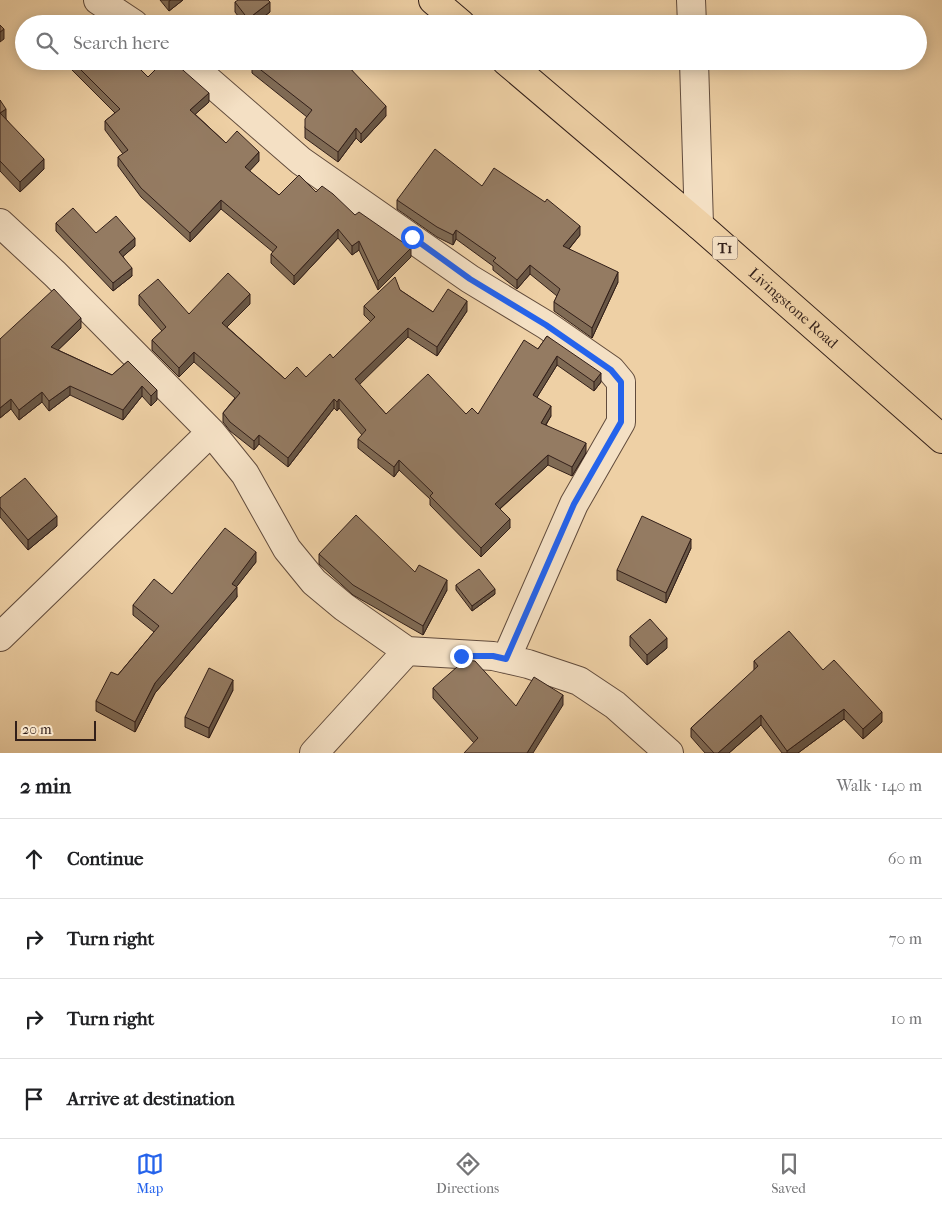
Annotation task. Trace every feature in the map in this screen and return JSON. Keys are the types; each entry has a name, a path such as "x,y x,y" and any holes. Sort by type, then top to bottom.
{"highway":[{"path":"433,0 450,15"},
{"name":"Livingstone Road","path":"517,70 700,225 942,439"}],"street":[{"path":"98,0 120,15"},
{"path":"691,0 692,15"},
{"path":"196,70 301,161 470,279 546,325 611,370 621,382 621,422 574,504 506,659"},
{"path":"694,70 700,225"},
{"path":"0,223 61,280 211,432 245,474 287,550 314,582 407,651 493,656 528,664 579,681 615,705 669,753"},
{"path":"0,637 211,432"},
{"path":"314,753 407,651"}],"building":[{"path":"238,0 268,0 270,2 253,15 245,15 235,2"},
{"path":"81,70 141,70 148,77 155,70 183,70 209,93 190,110 226,143 237,131 259,152 245,167 279,195 299,175 316,192 322,186 355,215 359,212 411,248 378,281 359,241 352,246 338,229 294,276 271,254 277,247 221,200 190,233 141,188 118,157 128,150 105,121 120,109"},
{"path":"261,70 352,70 386,106 361,134 356,128 338,152 305,128 305,119 312,110"},
{"path":"0,100 6,109 0,113"},
{"path":"0,113 44,159 20,182 0,161"},
{"path":"435,149 482,186 494,168 545,202 547,199 580,226 563,246 618,272 592,328 554,302 560,289 530,265 517,280 493,261 496,258 456,230 453,235 437,227 397,200"},
{"path":"73,208 96,233 116,216 135,238 119,252 132,268 113,283 56,223"},
{"path":"228,273 250,294 222,323 285,379 297,367 306,377 330,354 333,358 375,317 364,306 395,277 400,290 433,312 448,289 467,301 437,347 408,328 355,379 386,414 428,374 466,414 472,408 478,414 524,340 538,349 547,336 601,373 594,382 557,356 533,395 551,406 541,423 586,443 572,467 548,455 495,504 510,519 481,548 430,496 433,493 399,460 394,467 358,439 366,430 339,399 337,402 334,399 288,458 259,435 254,441 230,422 223,413 240,393 194,352 179,368 152,340 166,327 139,295 158,279 189,314"},
{"path":"54,289 81,318 51,347 112,375 128,361 157,390 151,396 142,386 123,410 70,386 49,401 42,392 19,410 11,399 0,408 0,339"},
{"path":"25,478 57,516 28,540 0,507 0,498"},
{"path":"356,515 415,572 419,565 447,580 423,626 353,585 319,554"},
{"path":"642,516 691,539 666,593 617,570"},
{"path":"225,528 256,552 232,584 237,587 155,683 135,722 96,701 111,672 118,675 159,626 133,605 154,579 172,594"},
{"path":"479,569 495,589 472,606 456,585"},
{"path":"650,619 667,638 647,655 630,636"},
{"path":"789,631 823,670 834,660 882,712 863,729 844,709 787,751 761,715 718,753 714,753 691,728 758,666 754,661"},
{"path":"465,660 475,661 516,706 534,677 563,695 527,753 464,753 478,738 433,688"},
{"path":"209,668 233,680 209,728 185,717"}],"route":[{"path":"412,237 470,279 546,325 611,370 621,382 623,399 621,422 574,504 506,659 493,656 461,656"}]}
